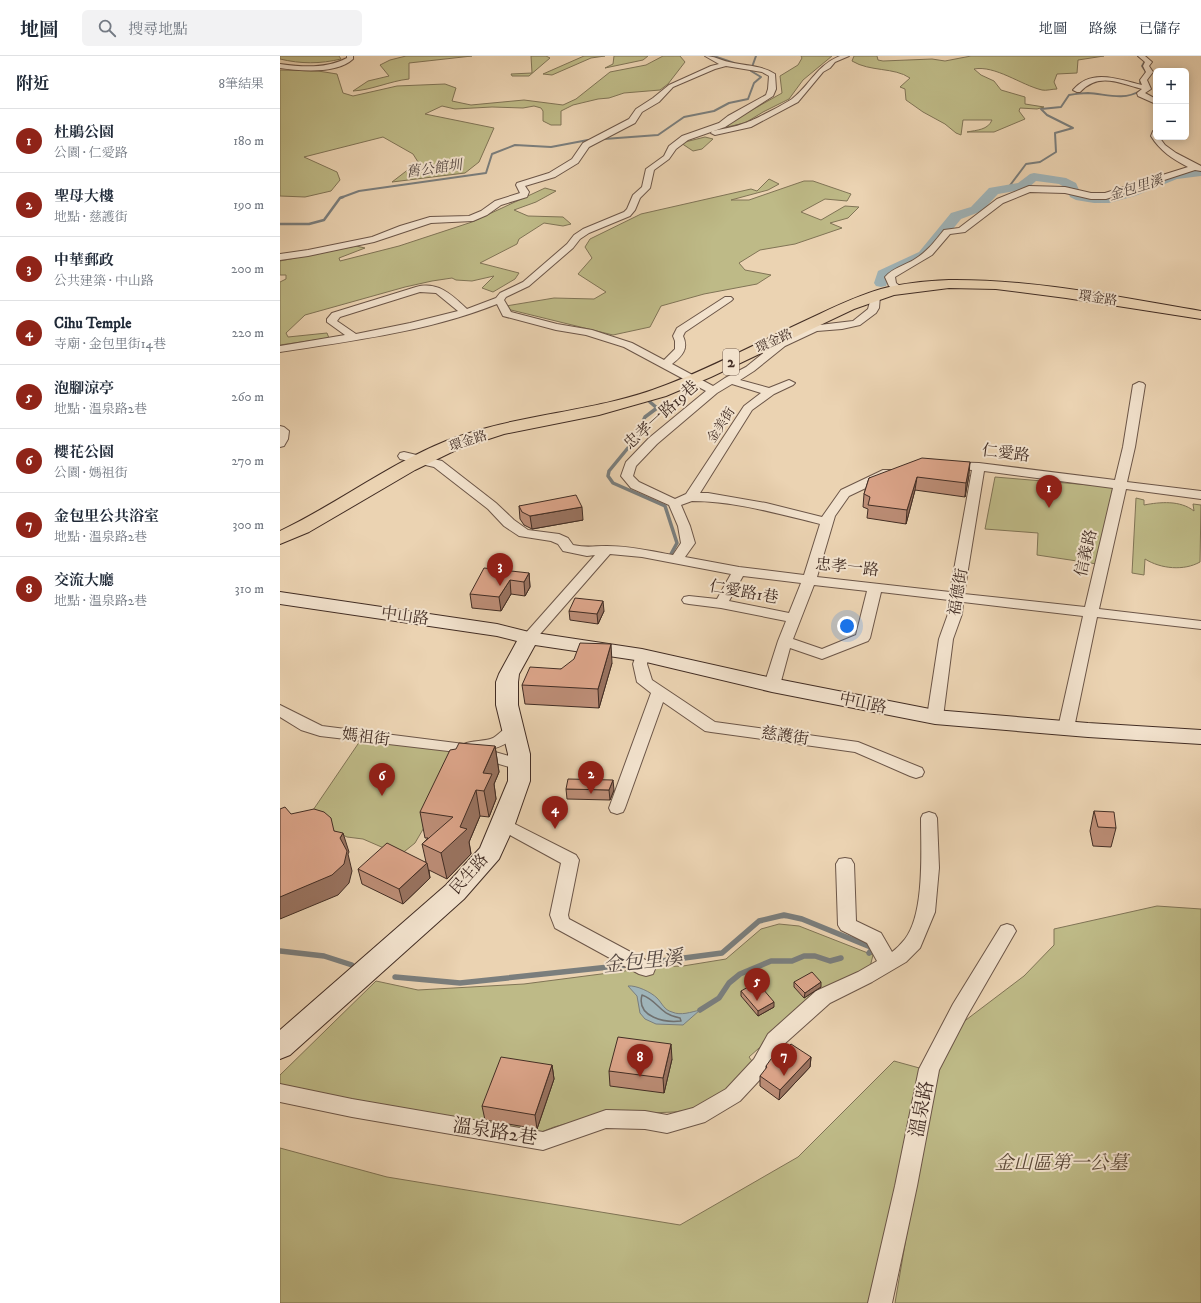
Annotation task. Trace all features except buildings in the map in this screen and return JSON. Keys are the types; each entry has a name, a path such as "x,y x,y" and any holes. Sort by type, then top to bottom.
{"main road":[{"name":"環金路","path":"280,538 333,511 420,460 454,445 496,432 618,405 649,396 842,298 928,279 965,277 995,278 1046,283 1201,308"},
{"name":"環金路","path":"280,524 335,497 404,456 435,440 487,424 607,398 687,377 896,287 955,283 994,284 1037,288 1201,315"}],"street":[{"path":"280,66 294,68 329,66 346,62 350,59 350,56"},
{"path":"280,349 410,326 471,311 499,300 503,295 526,284 570,246 577,237 627,214 631,210 636,197 646,188 650,169 668,156 672,151 672,148 679,141 722,125 731,118 769,96 772,89 773,75 764,70 726,64 708,56"},
{"path":"679,141 748,125 795,100 821,71 828,67 833,61 846,56"},
{"path":"1141,56 1149,62 1146,66 1150,72 1143,80 1147,88"},
{"path":"280,257 321,251 374,240 403,228 430,220 464,220 478,217 498,203 524,195 525,192 520,185 523,183 548,177 575,161 586,145 632,121 639,111 656,100 671,86 713,67 726,64"},
{"path":"1077,90 1083,84 1093,79 1113,80 1147,88"},
{"path":"1147,88 1141,94 1153,100"},
{"path":"1157,140 1179,160 1198,168"},
{"path":"896,287 890,277 921,261 930,254 947,232 962,230 1000,201 1029,189 1072,191 1091,196 1106,196 1198,168"},
{"path":"354,337 334,324 332,322 332,318 336,315 419,289 435,289 442,292 465,312"},
{"path":"712,391 750,369 781,344 815,328 842,326 856,323 872,311 874,308 875,296"},
{"path":"664,365 681,350 682,344 678,336 681,330 728,299"},
{"name":"忠孝一路19巷","path":"499,300 507,314 556,327 588,332 628,345 712,391 653,441 630,465 627,476 635,485 674,503"},
{"path":"729,380 770,392"},
{"name":"金美街","path":"691,498 748,408 770,392 789,383"},
{"name":"信義路","path":"1066,728 1129,447 1139,384"},
{"path":"280,430 283,431 280,443"},
{"name":"忠孝一路","path":"404,456 438,464 492,506 509,523 524,533 554,537 563,541 568,548 587,552 607,550 642,553 739,571 1201,625"},
{"name":"仁愛路","path":"939,464 979,467 1201,495"},
{"name":"福德街","path":"934,717 946,639 955,614 979,467"},
{"path":"772,685 785,641 809,580 829,516 844,493 883,474 902,469"},
{"path":"676,560 688,544 684,526 674,503 691,498 708,498 766,507 827,522"},
{"path":"529,638 607,550"},
{"path":"720,604 739,571"},
{"path":"785,641 822,654 863,638 876,587"},
{"name":"中山路","path":"280,598 497,630 529,638 642,655 772,685 934,717 1201,737"},
{"name":"仁愛路1巷","path":"689,600 720,604 794,618"},
{"name":"中山路","path":"280,608 495,637 529,638"},
{"name":"民生路","path":"280,1047 455,892 490,852 503,824 519,781 520,765 507,705 507,682 509,674 529,638"},
{"name":"慈護街","path":"642,655 640,664 645,682 711,727 858,747 916,772"},
{"path":"617,808 659,692"},
{"name":"媽祖街","path":"280,710 307,726 320,731 457,747 490,746 505,738 512,730"},
{"name":"媽祖街","path":"457,747 520,765"},
{"path":"845,864 848,925 874,938 888,963 898,957 912,943 926,912 930,868 929,818"},
{"path":"503,824 570,860 559,915 561,924 646,969"},
{"name":"溫泉路","path":"880,1303 930,1069 960,1010 1007,931"},
{"name":"溫泉路2巷","path":"280,1093 352,1108 543,1142 606,1119 645,1120 667,1124 685,1121 698,1116 733,1096 761,1065 775,1040 823,997 865,977 888,963"}],"green space":[{"path":"280,56 339,56 341,59 318,63 303,63 280,59"},
{"path":"406,56 472,56 409,63 409,79 353,91 368,81 389,76 380,65 390,60"},
{"path":"531,56 546,56 550,58 529,76 512,76 511,74 532,73"},
{"path":"584,56 605,56 591,58 552,75 543,74"},
{"path":"614,56 648,56 643,60 605,68 613,64"},
{"path":"663,56 680,56 685,62 668,84 660,90 624,93 609,98 573,105 561,111 561,125 551,125 543,121 543,111 541,108 534,106 523,108 492,107 455,109 442,106 425,114 494,128 479,162 465,173 392,182 418,162 413,154 383,137 304,157 337,172 340,180 331,191 305,197 280,196 280,70 318,71 337,74 343,93 353,96 397,86 445,84 456,88 452,101 471,105 524,100 563,105 576,99 610,72 646,65"},
{"path":"801,56 832,56 803,80 789,99 745,123 727,127 734,120 782,93 780,76 798,65 802,58"},
{"path":"854,56 877,56 878,60 883,61 932,59 945,61 971,56 1104,56 1078,60 1077,73 1057,74 1054,82 1057,89 1047,90 1042,90 991,70 974,69 981,75 994,81 1001,90 1025,97 1025,104 1044,107 1037,109 1020,108 1019,111 1025,119 994,132 967,132 985,128 992,120 963,120 961,135 906,100 905,89 900,87 910,78 897,72 866,67 852,61"},
{"path":"705,137 713,139 702,149 693,151 681,143"},
{"path":"769,179 779,184 768,190 731,200 749,200 804,181 813,181 851,194 847,201 825,199 801,212 821,220 845,206 859,207 848,218 830,223 842,228 795,244 760,250 739,263 745,270 771,275 757,284 704,294 661,306 650,327 613,335 511,310 506,306 554,298 594,299 606,292 578,274 592,258 585,247 590,239 641,214 751,189 757,191"},
{"path":"545,188 556,191 536,202 514,210 528,216 563,217 571,224 563,226 544,223 519,239 517,244 480,263 519,273 515,279 493,292 482,288 494,276 472,281 456,280 452,278 432,281 305,315 286,333 288,337 327,333 329,338 280,345 280,282 286,279 286,275 280,275 280,261 356,246 365,248 339,258 340,261 399,246 472,222"},
{"path":"995,477 1113,487 1097,564 1037,555 1038,533 985,529"},
{"path":"1136,498 1144,500 1144,505 1176,503 1188,507 1194,511 1193,504 1201,505 1200,562 1187,567 1172,568 1158,565 1145,559 1144,575 1132,573"},
{"path":"360,741 468,752 415,843 400,855 363,839 347,837 324,826 309,816"},
{"name":"金山區第一公墓","path":"1157,906 1201,909 1201,1303 895,1303 934,1074 958,1026 1024,976 1054,945 1054,929"},
{"path":"779,924 799,926 873,955 870,967 806,1006 749,1057 754,1064 730,1088 696,1109 674,1112 598,1115 554,1127 539,1133 280,1086 280,1075 376,981 418,990 524,984 655,967 683,966 726,959 761,929"},
{"path":"894,1061 923,1069 870,1303 280,1303 280,1148 387,1177 680,1225 798,1157"}],"water":[{"path":"628,986 643,989 651,993 667,1010 675,1013 679,1014 700,1010 683,1025 656,1024 645,1019 640,1013 637,996"}],"waterway":[{"path":"714,56 734,63"},
{"name":"舊公館圳","path":"752,67 756,56"},
{"path":"1138,56 1145,61 1142,66 1146,72 1140,82 1141,85"},
{"name":"舊公館圳","path":"604,139 658,135 684,117 714,111 729,103 748,99 754,83 761,77 751,71 751,69"},
{"path":"1008,188 1026,164 1040,162 1056,152 1055,133 1073,128 1047,115 1041,109 1061,107 1069,95 1088,93 1127,96 1140,91"},
{"name":"舊公館圳","path":"340,198 359,191 486,173 492,154 515,145 551,147 588,140"},
{"name":"金包里溪","path":"977,208 994,191 1022,186 1034,177 1062,181 1071,186 1075,194 1081,197 1109,199 1130,193 1174,176 1201,172"},
{"name":"舊公館圳","path":"280,224 309,224 324,220 340,198"},
{"path":"881,283 883,274 924,255 956,216 971,211"},
{"name":"金包里溪","path":"650,402 657,408 645,417 632,443 609,471 608,476 613,483 665,506 677,543 671,554"},
{"name":"金包里溪","path":"646,963 722,953 759,921 784,915 802,919 873,948 869,953"},
{"name":"金包里溪","path":"280,951 324,956 352,965"},
{"path":"700,1010 719,998 729,983 740,974 771,961 792,961 804,956 815,956 830,961 841,958"},
{"name":"金包里溪","path":"395,977 460,983 628,965"}],"place":[{"name":"杜鵑公園","path":"1049,508"},
{"name":"中華郵政","path":"500,586"},
{"name":"聖母大樓","path":"591,794"},
{"name":"櫻花公園","path":"382,796"},
{"name":"Cihu Temple","path":"555,829"},
{"name":"泡腳涼亭","path":"757,1001"},
{"name":"金包里公共浴室","path":"784,1076"},
{"name":"交流大廳","path":"640,1077"}]}
